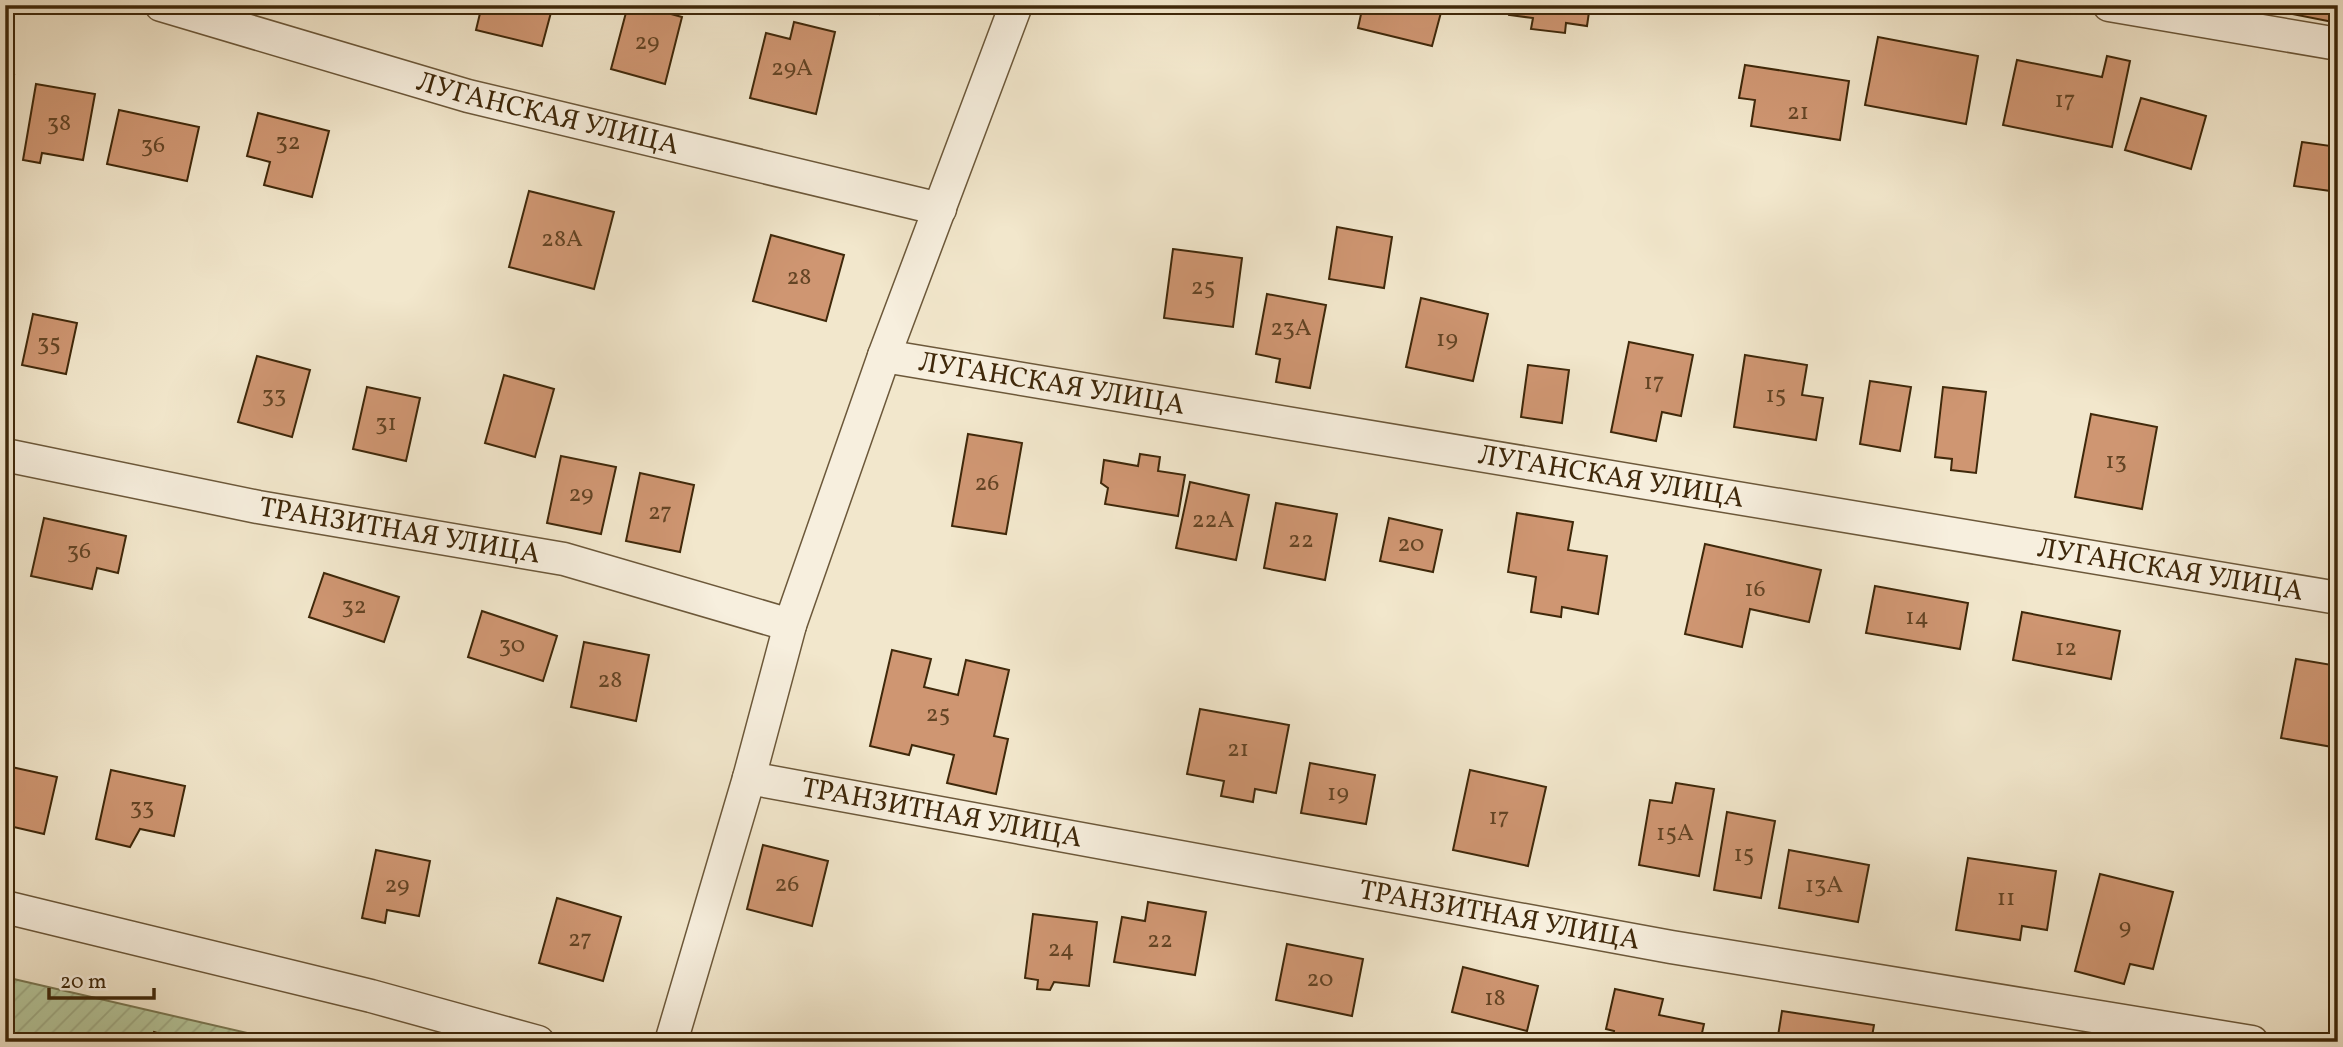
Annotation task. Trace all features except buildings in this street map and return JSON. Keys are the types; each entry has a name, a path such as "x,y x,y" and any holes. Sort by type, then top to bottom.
{"street":[{"name":"ЛУГАНСКАЯ УЛИЦА","path":"161,5 467,96 940,209"},
{"path":"671,1042 749,778 790,625 884,356 1016,5"},
{"path":"2109,5 2338,44"},
{"name":"ЛУГАНСКАЯ УЛИЦА","path":"884,356 2338,598"},
{"name":"ТРАНЗИТНАЯ УЛИЦА","path":"5,455 258,508 564,559 790,625"},
{"name":"ТРАНЗИТНАЯ УЛИЦА","path":"749,778 1671,947 2252,1042"},
{"path":"5,906 370,996 538,1042"}],"green space":[{"path":"5,977 286,1042 5,1042"}]}
